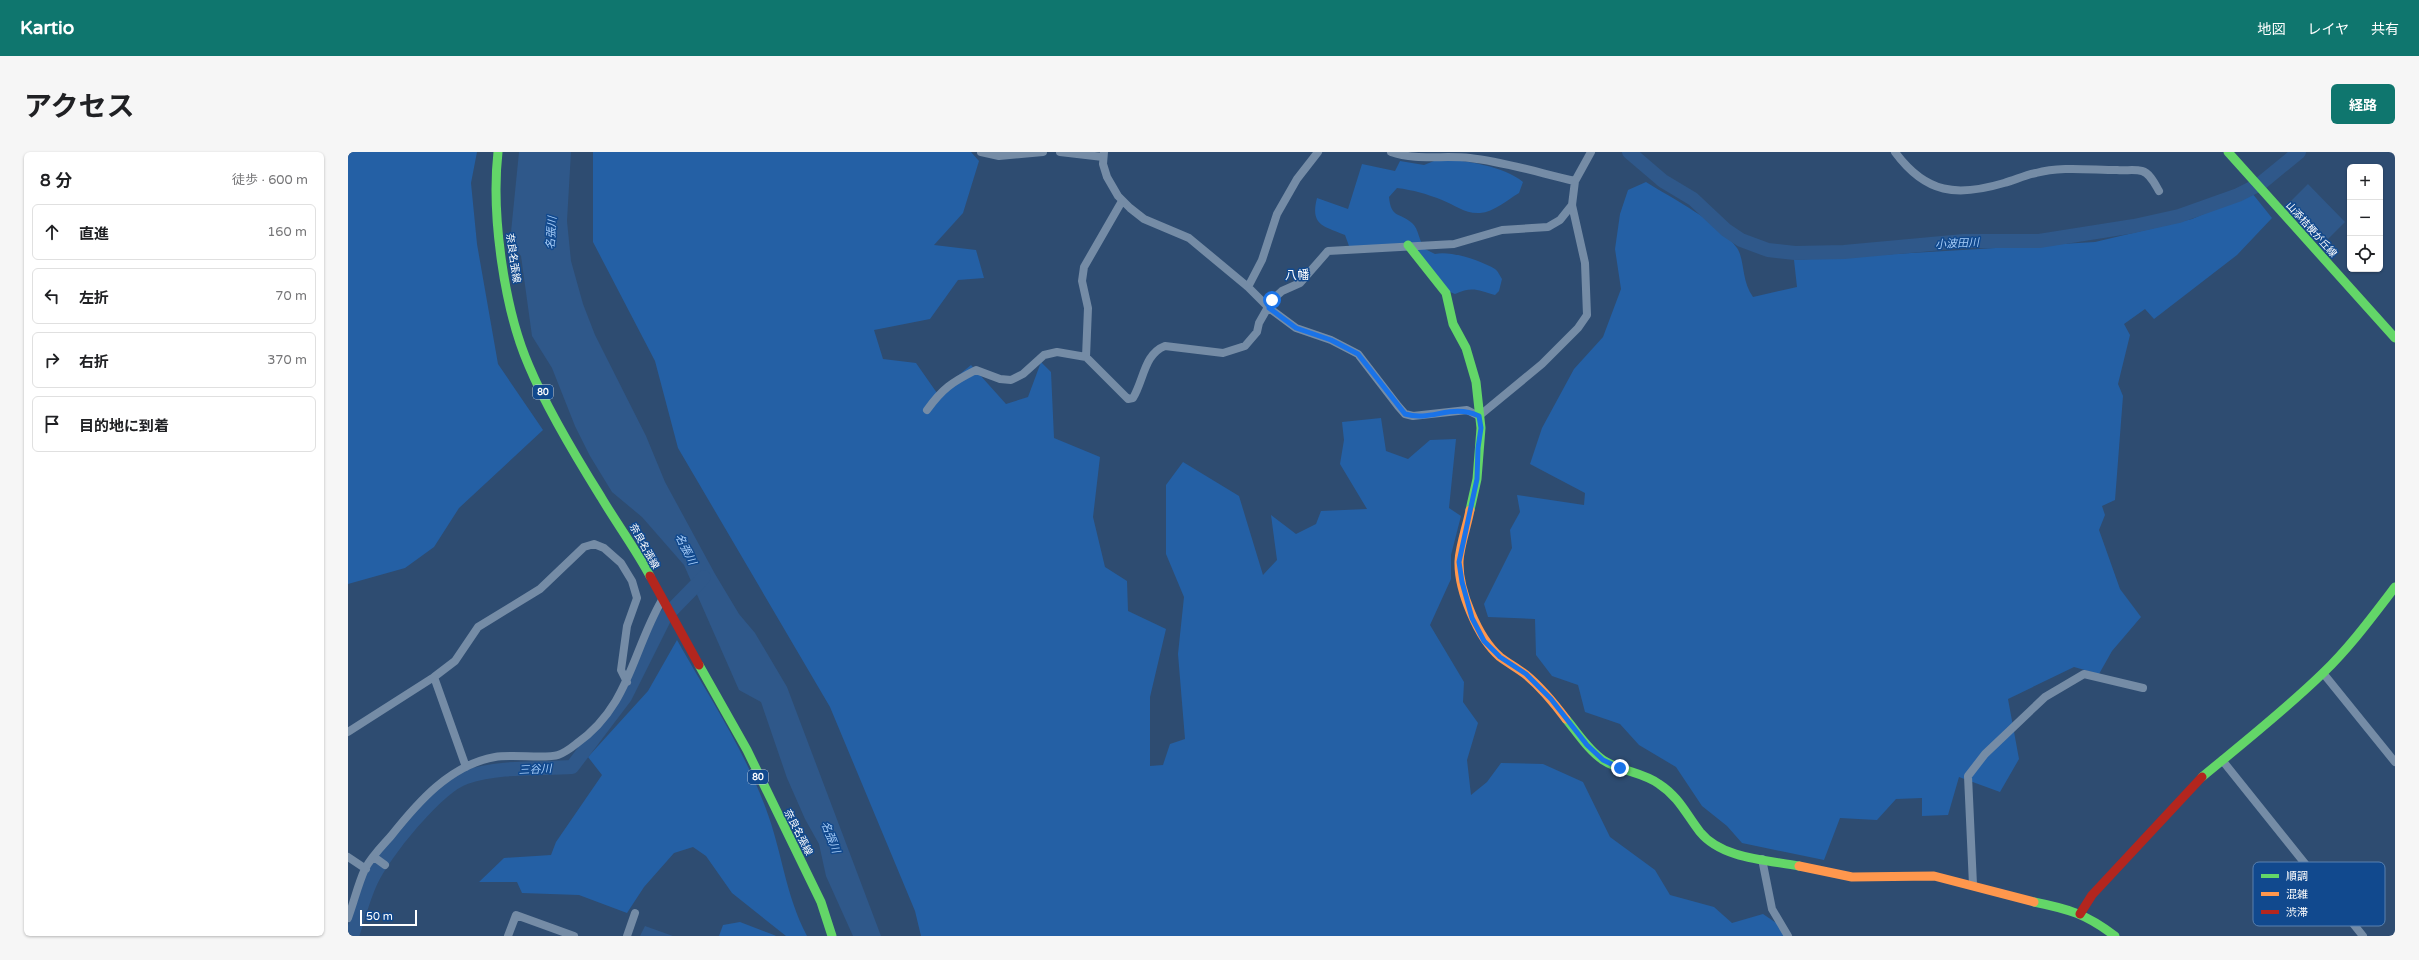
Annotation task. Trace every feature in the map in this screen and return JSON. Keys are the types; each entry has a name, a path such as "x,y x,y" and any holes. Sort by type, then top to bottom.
{"street":[{"name":"奈良名張線","path":"498,152 495,180 496,212 511,311 529,366 601,497 634,545 664,604 747,750 820,902 830,924 832,936"},
{"path":"981,152 999,156 1043,152"},
{"path":"1060,152 1103,154 1107,177 1122,201 1144,219 1189,238 1248,287 1269,308 1296,328 1331,340 1358,354 1405,414 1413,416 1467,410 1479,416"},
{"path":"1248,287 1262,260 1277,214 1297,179 1318,152"},
{"path":"1391,152 1406,157 1470,158 1491,161 1575,181"},
{"path":"1479,416 1542,364 1578,328 1587,315 1585,263 1572,205 1575,181 1591,152"},
{"path":"1895,152 1910,171 1921,180 1953,190 1968,192 1982,190 2048,170 2093,169 2142,171 2150,177 2159,191"},
{"name":"山添桔梗が丘線","path":"2228,152 2395,338"},
{"path":"1086,357 1088,297 1082,281 1084,268 1122,201"},
{"path":"927,410 940,392 952,382 976,370 1000,379 1011,380 1023,374 1044,355 1057,352 1086,357 1128,399 1133,398 1150,358 1157,349 1165,346 1223,353 1236,350 1252,339 1257,332 1258,323 1269,308 1272,300 1282,291 1300,283 1310,274 1328,251 1408,245 1454,244 1502,230 1548,228 1560,220 1572,205"},
{"path":"1408,245 1446,293 1453,324 1466,348 1476,382 1481,428 1478,448 1477,479 1459,562 1462,582 1472,618 1484,641 1500,657 1526,674 1551,699 1587,745 1603,760 1657,782 1674,794 1701,833 1714,845 1729,852 1852,877 1934,876 2080,914 2098,922 2115,936"},
{"path":"348,732 434,677 454,661 478,627 540,589 584,547 594,544 604,548 621,563 632,581 638,598 627,626 621,670 627,682"},
{"path":"2080,914 2092,895 2191,788 2222,760 2270,721 2323,673 2355,639 2395,587"},
{"path":"348,918 366,869 374,857 419,802 448,777 466,767 488,758 508,755 558,756 577,744 618,700 627,682 653,615 664,604"},
{"path":"2323,673 2395,762"},
{"path":"1973,885 1968,776 1985,754 2045,697 2084,674 2143,688"},
{"path":"434,677 466,767"},
{"path":"2222,760 2304,862"},
{"path":"374,857 384,864"},
{"path":"348,858 366,869"},
{"path":"1762,859 1772,909 1788,936"},
{"path":"627,936 635,913"},
{"path":"508,936 516,915 574,936"},
{"path":"2355,926 2363,936"}],"shaded area":[{"path":"348,152 477,152 471,183 477,244 498,364 543,430 459,508 434,547 405,568 348,584"},
{"path":"593,152 971,152 979,161 963,213 934,245 976,250 984,278 958,280 930,319 874,330 883,359 916,363 937,393 971,365 1006,404 1028,397 1041,362 1051,372 1054,438 1100,457 1093,517 1105,567 1127,581 1128,611 1166,629 1150,697 1150,766 1163,765 1170,744 1185,739 1178,654 1184,597 1166,554 1166,485 1183,462 1239,496 1263,575 1277,560 1271,515 1296,534 1316,524 1321,511 1367,509 1340,464 1344,440 1342,422 1381,418 1386,451 1408,459 1430,440 1456,439 1449,508 1461,516 1451,555 1451,579 1430,625 1464,682 1463,702 1478,723 1467,760 1471,795 1487,782 1501,763 1543,764 1583,782 1610,837 1655,870 1670,895 1714,907 1732,923 1763,914 1785,929 1784,936 921,936 915,911 830,707 678,448 655,361 593,242"},
{"path":"1439,159 1472,162 1495,168 1515,176 1523,182 1519,193 1495,208 1480,213 1465,211 1431,196 1403,189 1397,188 1389,197 1390,204 1394,212 1412,223 1418,232 1421,243 1425,249 1435,254 1441,253 1466,257 1496,270 1502,279 1499,291 1495,295 1471,289 1455,294 1450,292 1413,249 1349,246 1345,235 1330,229 1320,223 1317,219 1315,207 1317,198 1348,209 1362,164 1395,171 1400,161 1424,165"},
{"path":"1646,182 1707,220 1729,238 1737,248 1749,291 1753,297 1797,287 1794,260 2095,242 2192,219 2252,193 2272,218 2237,255 2154,319 2145,309 2124,324 2130,335 2118,384 2123,396 2115,500 2102,506 2105,515 2099,530 2120,589 2141,617 2112,651 2099,674 2074,667 2008,699 2019,759 2000,792 1959,777 1948,815 1922,816 1922,798 1896,799 1877,820 1840,818 1824,860 1742,843 1727,826 1702,806 1676,767 1639,745 1620,724 1585,712 1578,685 1552,676 1536,655 1535,619 1488,617 1484,604 1512,548 1510,530 1520,512 1517,495 1584,505 1585,493 1530,464 1542,428 1574,369 1603,337 1621,289 1615,249 1620,214 1628,190"},
{"path":"677,640 725,723 757,787 766,809 794,904 807,936 786,936 732,893 706,856 693,847 674,853 644,887 627,913 579,895 522,893 517,882 479,882 504,858 551,855 556,842 602,775 588,757 648,691"},
{"path":"740,922 776,936 719,936 723,925"}],"water":[{"name":"名張川","path":"519,152 571,152 567,221 571,261 583,304 595,335 646,436 665,482 715,574 739,614 755,633 787,687 881,936 853,936 826,876 819,844 805,819 787,778 761,702 739,690 684,565 642,517 612,492 590,456 575,426 552,368 532,336 521,256 510,242"},
{"path":"2308,184 2345,222 2328,239 2291,201"},
{"path":"645,926 673,936 640,936"}],"waterway":[{"name":"小波田川","path":"1629,152 1663,181 1693,199 1726,230 1741,240 1768,250 1795,253 1844,252 1964,241 2039,241 2134,226 2179,216 2238,195 2260,184 2299,152"},
{"name":"三谷川","path":"352,936 363,901 377,869 412,822 441,793 454,783 466,777 492,771 572,767 625,697 665,617 704,577"}],"traffic: fast":[{"path":"498,152 496,177 498,232 506,290 520,343 536,382 562,433 650,576"},
{"path":"2228,152 2395,338"},
{"path":"1408,245 1446,293 1453,324 1466,348 1476,382 1481,428 1477,479 1470,510"},
{"path":"2202,777 2309,687 2352,642 2395,587"},
{"path":"699,665 747,750 821,902 832,936"},
{"path":"1566,719 1588,746 1603,760 1616,767 1653,780 1672,794 1700,832 1709,841 1720,848 1759,860 1799,866"},
{"path":"2034,902 2077,913 2095,922 2115,936"}],"traffic: slow":[{"path":"1470,510 1459,561 1462,586 1471,613 1477,626 1492,649 1500,657 1525,674 1536,684 1566,719"},
{"path":"1799,866 1852,877 1934,876 2034,902"}],"traffic: jam":[{"path":"650,576 699,665"},
{"path":"2080,914 2092,895 2202,777"}],"district":[{"name":"八幡","path":"1297,275"}],"route":[{"path":"1272,300 1269,308 1296,328 1331,340 1358,354 1374,372 1405,414 1413,416 1447,411 1467,410 1479,416 1481,428 1478,448 1477,479 1459,562 1462,582 1472,618 1484,641 1500,657 1526,674 1551,699 1587,745 1603,760 1620,768"}]}
